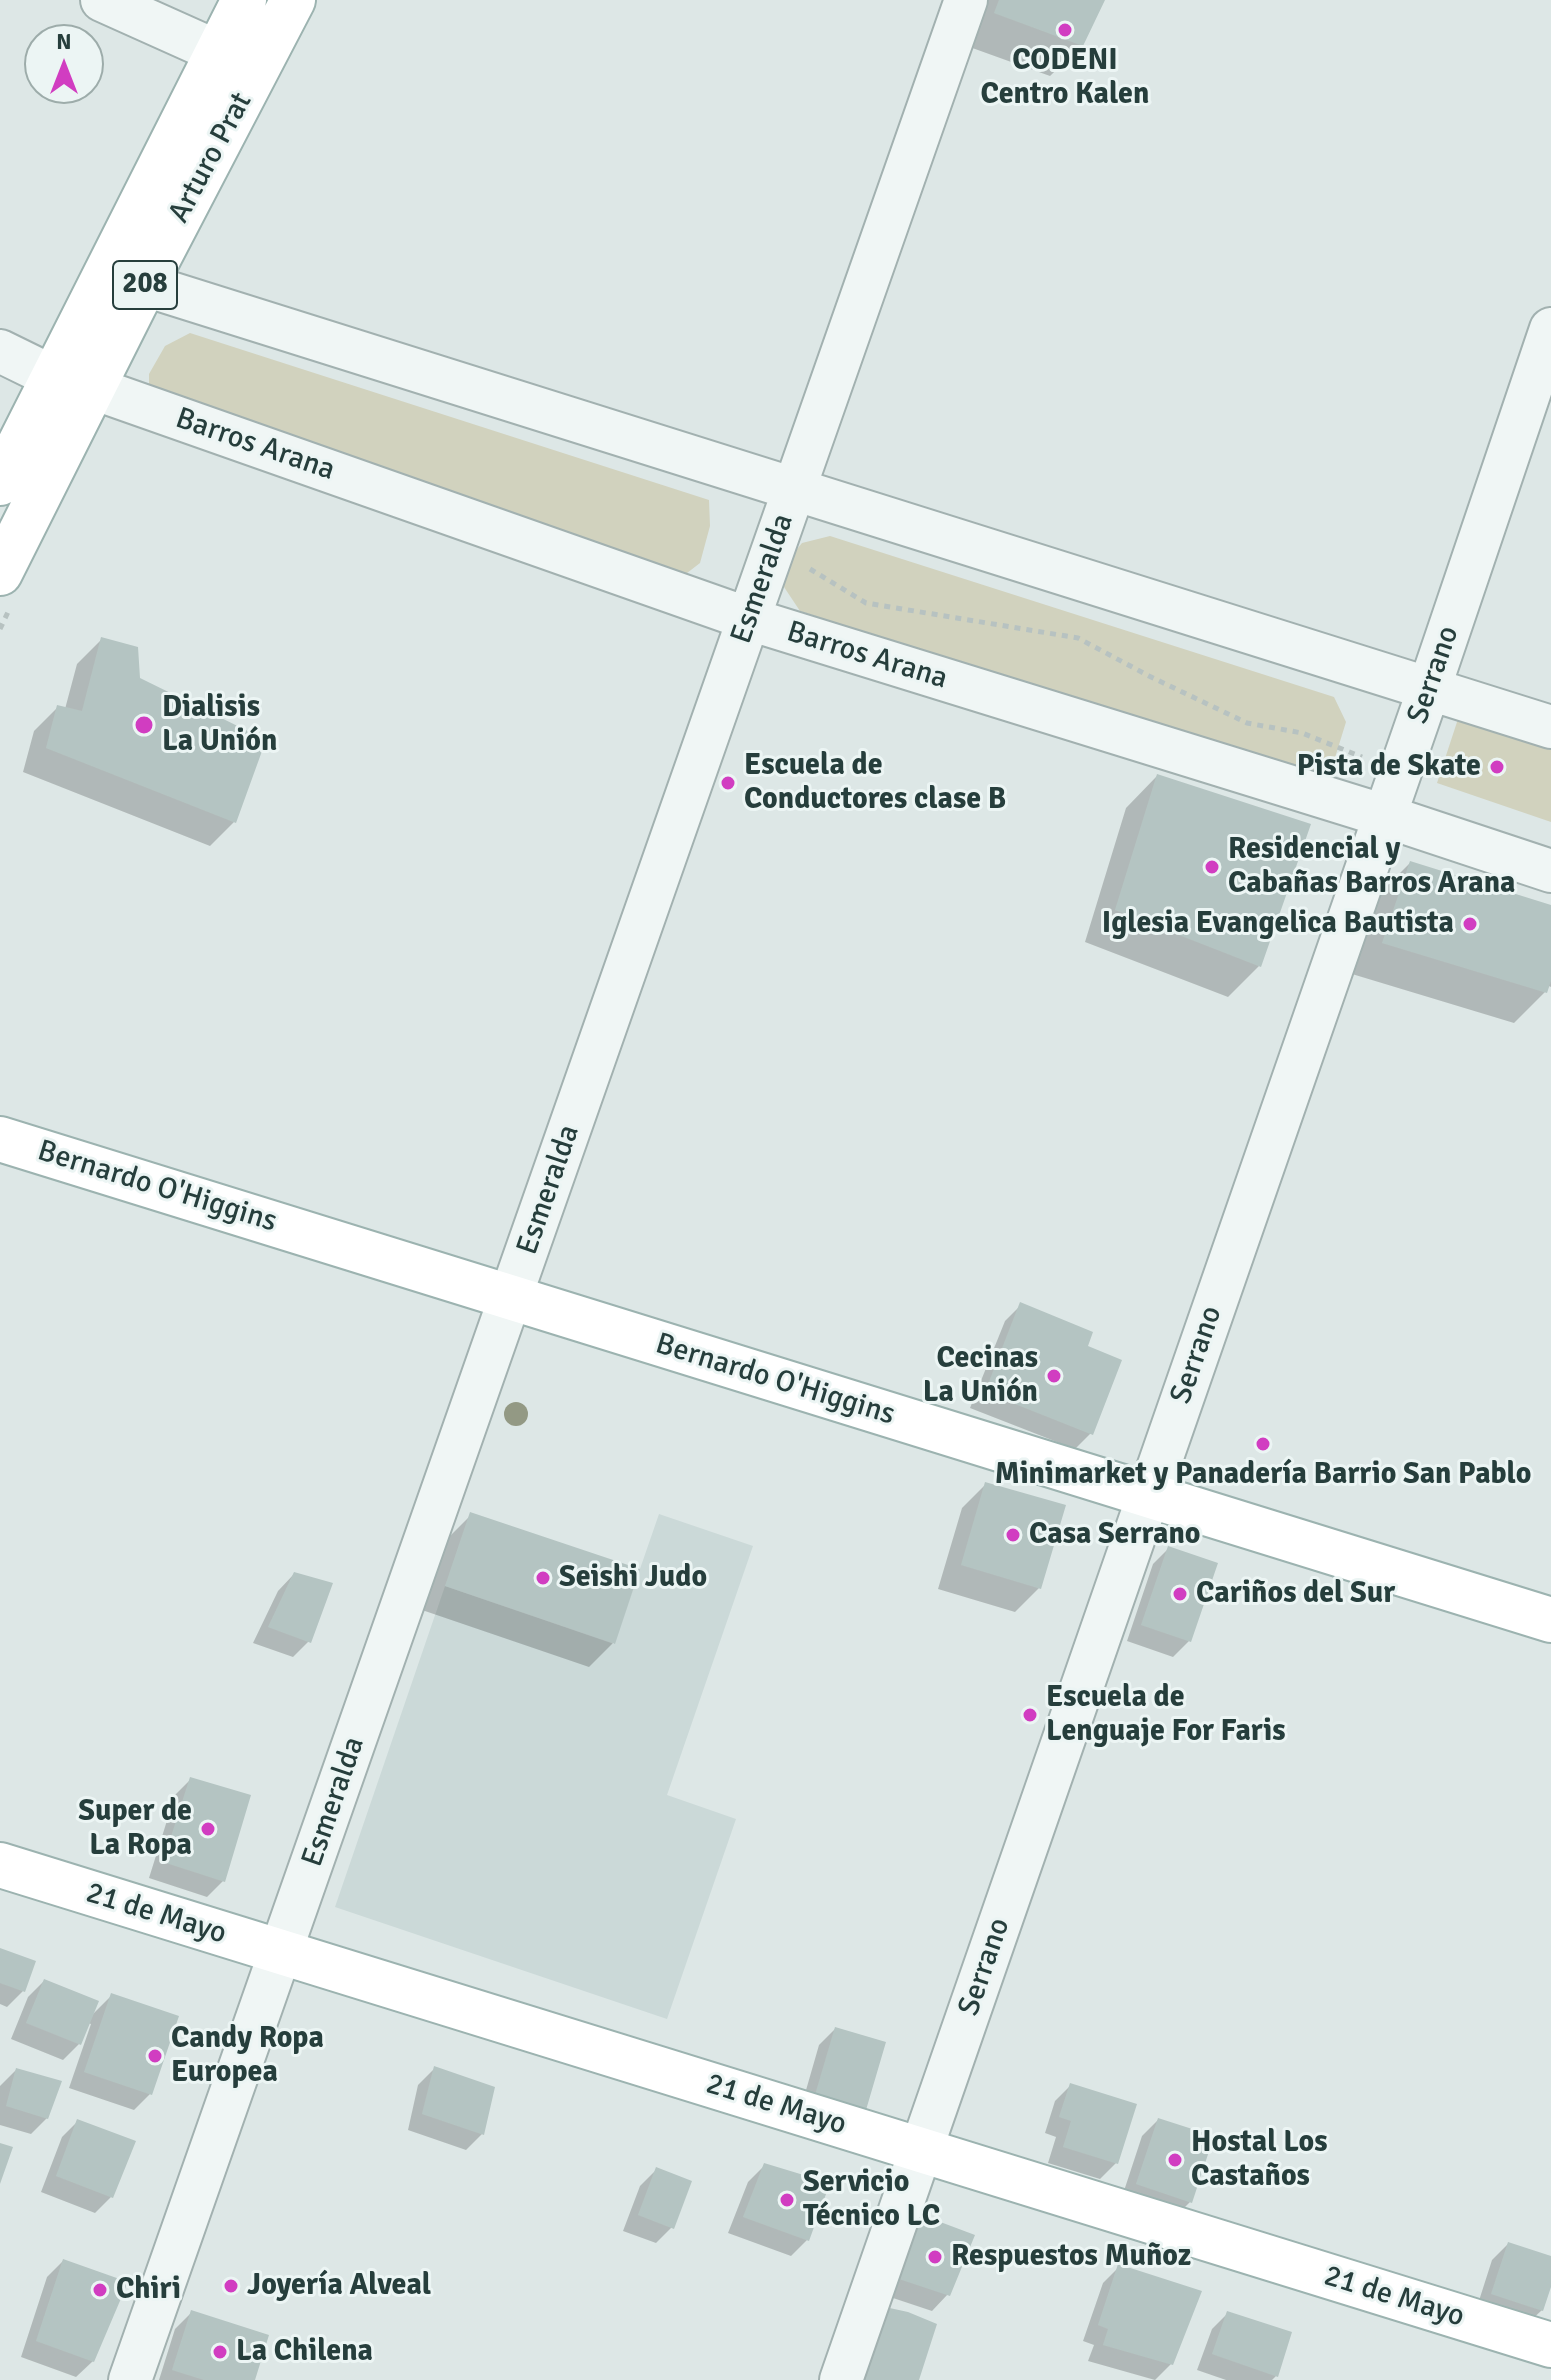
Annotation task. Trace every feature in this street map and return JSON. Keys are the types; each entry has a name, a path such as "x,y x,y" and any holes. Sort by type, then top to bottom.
{"main road":[{"name":"Arturo Prat","path":"125,279 216,54 244,0"},
{"name":"Arturo Prat","path":"0,573 73,383 125,279 293,0"},
{"name":"Arturo Prat","path":"0,483 73,383"},
{"name":"Bernardo O'Higgins","path":"0,1139 1551,1620"},
{"name":"21 de Mayo","path":"0,1865 1551,2345"}],"street":[{"path":"102,0 216,54"},
{"name":"Esmeralda","path":"130,2380 966,0"},
{"path":"125,279 1551,727"},
{"name":"Serrano","path":"841,2380 1429,689 1551,329"},
{"name":"Barros Arana","path":"0,351 73,383 749,619 1385,816 1551,871"}],"path":[{"path":"775,545 794,560 866,603 1078,638 1247,723 1302,733 1400,771"}],"shaded area":[{"path":"659,1514 753,1546 667,1795 736,1819 667,2019 335,1907 445,1586 614,1644"}],"green space":[{"path":"190,333 709,500 710,526 700,563 678,580 149,393 149,374 165,346"},
{"path":"830,536 1334,697 1346,722 1333,764 1305,777 800,611 782,584 784,565 802,543"},
{"name":"Pista de Skate","path":"1458,719 1551,750 1551,822 1437,783"}],"building":[{"name":"CODENI Centro Kalen","path":"999,0 1105,0 1083,46 994,13"},
{"name":"Dialisis La Unión","path":"101,637 138,647 140,678 266,740 236,823 46,748 57,705 82,711"},
{"name":"Residencial y Cabañas Barros Arana","path":"1157,774 1311,824 1261,967 1115,910"},
{"name":"Iglesia Evangelica Bautista","path":"1410,861 1551,905 1551,981 1547,993 1382,943"},
{"name":"Cecinas La Unión","path":"1020,1302 1093,1332 1088,1346 1122,1360 1093,1435 985,1392"},
{"name":"Casa Serrano","path":"985,1482 1066,1505 1041,1589 961,1565"},
{"name":"Seishi Judo","path":"470,1512 640,1569 615,1644 445,1586"},
{"name":"Cariños del Sur","path":"1168,1546 1218,1563 1191,1642 1141,1625"},
{"path":"294,1572 333,1583 311,1643 268,1627"},
{"name":"Super de La Ropa","path":"190,1777 251,1795 225,1882 163,1862"},
{"path":"0,1948 36,1961 25,1992 0,1983"},
{"path":"44,1979 99,2001 81,2045 26,2023"},
{"path":"111,1993 179,2016 152,2095 84,2072"},
{"path":"835,2027 886,2042 866,2110 815,2095"},
{"path":"434,2066 495,2087 484,2135 422,2114"},
{"path":"16,2068 62,2081 48,2119 6,2106"},
{"path":"1070,2083 1137,2104 1118,2164 1063,2147 1071,2121 1059,2117"},
{"name":"Hostal Los Castaños","path":"1158,2118 1214,2136 1192,2203 1136,2184"},
{"path":"77,2119 136,2141 113,2198 56,2176"},
{"path":"0,2143 13,2147 0,2184"},
{"name":"Servicio Técnico LC","path":"764,2163 830,2183 809,2241 743,2217"},
{"path":"656,2167 692,2181 674,2229 638,2215"},
{"name":"Respuestos Muñoz","path":"919,2214 975,2235 950,2296 896,2278"},
{"path":"1508,2242 1551,2256 1551,2287 1543,2311 1491,2294"},
{"path":"63,2259 128,2282 94,2362 36,2341"},
{"path":"1118,2264 1202,2291 1173,2365 1103,2345 1108,2329 1098,2325"},
{"path":"885,2307 937,2324 919,2380 863,2380"},
{"name":"La Chilena","path":"191,2310 269,2335 255,2380 204,2380 172,2370"},
{"path":"1227,2311 1292,2332 1278,2377 1212,2354"}],"place":[{"name":"CODENI Centro Kalen","path":"1065,30"},
{"name":"Dialisis La Unión","path":"144,725"},
{"name":"Pista de Skate","path":"1497,767"},
{"name":"Escuela de Conductores clase B","path":"728,783"},
{"name":"Residencial y Cabañas Barros Arana","path":"1212,867"},
{"name":"Iglesia Evangelica Bautista","path":"1470,924"},
{"name":"Cecinas La Unión","path":"1054,1376"},
{"name":"Minimarket y Panadería Barrio San Pablo","path":"1263,1444"},
{"name":"Casa Serrano","path":"1013,1535"},
{"name":"Seishi Judo","path":"543,1578"},
{"name":"Cariños del Sur","path":"1180,1594"},
{"name":"Escuela de Lenguaje For Faris","path":"1030,1715"},
{"name":"Super de La Ropa","path":"208,1829"},
{"name":"Candy Ropa Europea","path":"155,2056"},
{"name":"Hostal Los Castaños","path":"1175,2160"},
{"name":"Servicio Técnico LC","path":"787,2200"},
{"name":"Respuestos Muñoz","path":"935,2257"},
{"name":"Joyería Alveal","path":"231,2286"},
{"name":"Chiri","path":"100,2290"},
{"name":"La Chilena","path":"220,2352"}]}
